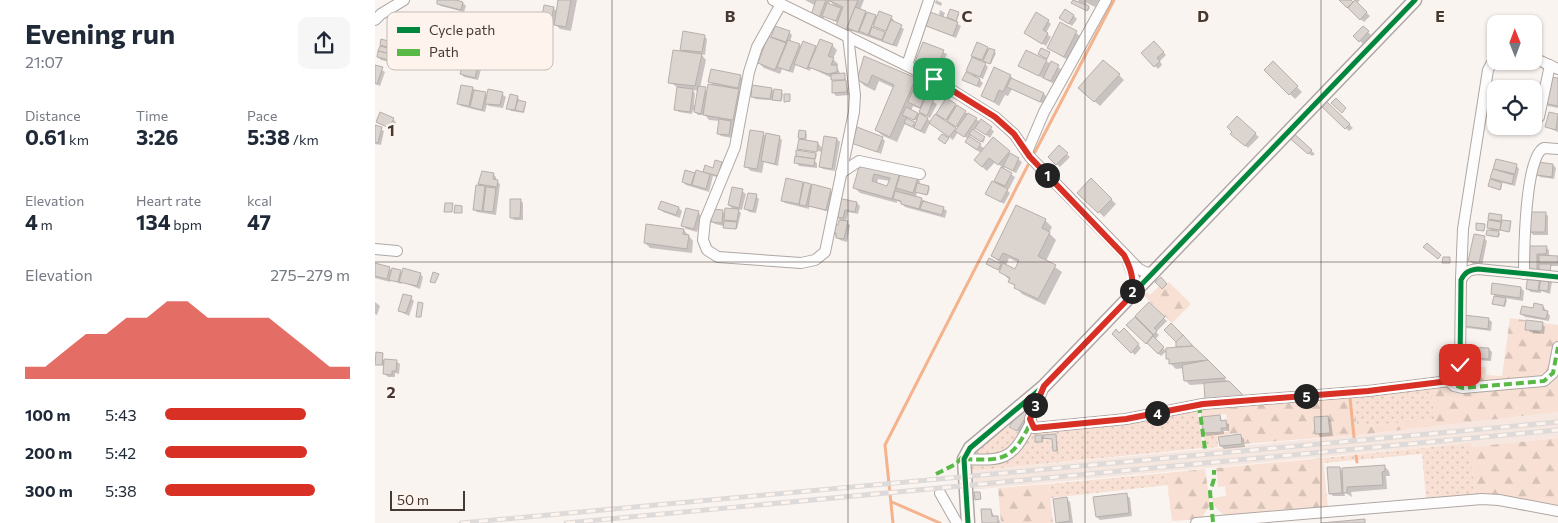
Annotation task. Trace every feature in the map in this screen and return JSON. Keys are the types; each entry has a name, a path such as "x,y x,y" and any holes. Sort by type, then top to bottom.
{"street":[{"path":"375,20 381,14 404,0"},
{"path":"907,65 929,0"},
{"path":"1027,152 1044,112 1106,0"},
{"path":"968,523 964,459 970,448 1044,386 1415,0"},
{"path":"848,36 855,103 851,136 841,173 825,252 821,257 801,262 772,262 718,257 707,250 703,240 705,220 735,146 749,72 757,47 777,2 848,36 934,79 995,117 1014,134 1027,152 1124,255 1143,272 1155,272"},
{"path":"1542,107 1554,67"},
{"path":"1030,424 1034,428 1040,428 1126,419 1203,404 1368,391 1449,381 1456,374 1460,365 1463,229 1488,70"},
{"path":"1524,274 1526,212 1535,156 1544,148 1558,149"},
{"path":"841,173 859,161 920,174"},
{"path":"375,248 397,251"},
{"path":"1124,255 1134,278 1129,298"},
{"path":"1461,280 1464,274 1470,270 1558,277"},
{"path":"1449,381 1454,386 1463,388 1544,381 1553,373 1558,347"},
{"path":"964,459 1001,458 1017,449 1030,424 1031,414 1044,386"},
{"path":"940,493 957,523"},
{"path":"1196,523 1482,499 1558,510"}],"shaded area":[{"path":"1558,412 1558,438 1471,447 1471,443 971,490 970,471 1357,435"}],"green space":[{"path":"1169,282 1191,304 1172,323 1143,295 1147,292 1150,295 1159,286 1162,289"},
{"path":"1510,318 1525,320 1525,330 1542,332 1543,323 1558,325 1558,412 1357,435 1243,444 1242,433 1228,434 1226,414 1201,417 1201,407 1353,395 1357,427 1434,419 1431,387 1464,367 1486,367 1486,375 1502,376"},
{"path":"1431,387 1435,419 1357,427 1353,395"},
{"path":"1197,407 1203,448 970,471 969,465 1003,462 1014,457 1035,431"},
{"path":"1004,425 1021,434 1011,446 994,454 972,456 973,452"},
{"path":"1227,432 1228,435 1217,436 1218,447 1206,448 1203,434"},
{"path":"1558,438 1558,507 1474,496 1471,447"},
{"path":"1471,443 1474,496 1426,500 1422,454 1324,463 1323,458"},
{"path":"1323,458 1328,508 1226,517 1213,505 1212,498 1226,496 1225,486 1218,487 1216,468"},
{"path":"1205,469 1210,505 1201,519 1172,521 1166,473"},
{"path":"1166,473 1168,485 1050,498 1049,484"},
{"path":"1049,484 1053,523 1001,523 998,488"}],"building":[{"path":"437,0 463,2 461,10 437,4"},
{"path":"558,0 571,0 566,27 554,25"},
{"path":"816,0 826,0 819,18 811,15"},
{"path":"828,0 858,0 846,30 836,26 843,7"},
{"path":"1073,0 1089,6 1087,11 1071,3"},
{"path":"1339,0 1351,0 1353,2 1347,8"},
{"path":"1355,0 1367,12 1360,20 1348,8"},
{"path":"827,3 841,8 836,21 822,16"},
{"path":"544,5 554,7 553,12 543,12"},
{"path":"855,7 866,11 858,32 847,28"},
{"path":"950,9 959,12 956,21 947,17"},
{"path":"1065,9 1074,15 1069,24 1059,18"},
{"path":"879,11 892,16 886,31 873,26"},
{"path":"867,12 876,15 868,35 859,31"},
{"path":"930,12 958,22 953,36 926,26"},
{"path":"1036,12 1049,20 1043,30 1048,33 1042,44 1024,33"},
{"path":"891,20 902,25 893,45 882,41"},
{"path":"1060,22 1077,31 1064,57 1047,48"},
{"path":"775,26 790,31 786,42 771,37"},
{"path":"1363,26 1369,31 1359,42 1353,36"},
{"path":"872,27 885,32 882,40 869,35"},
{"path":"683,31 705,35 702,52 680,50"},
{"path":"768,36 786,43 775,70 758,63"},
{"path":"381,39 387,41 387,47 380,45"},
{"path":"820,39 833,44 828,56 834,58 831,65 837,65 837,72 828,74 808,67"},
{"path":"788,40 800,44 789,71 777,67"},
{"path":"803,41 816,46 807,69 794,64"},
{"path":"1154,41 1164,52 1157,58 1160,61 1154,67 1141,53"},
{"path":"923,42 944,50 938,65 928,61 925,67 915,62"},
{"path":"977,42 988,47 982,60 971,56"},
{"path":"380,46 387,48 387,53 378,51"},
{"path":"989,48 995,50 990,64 983,61"},
{"path":"1041,48 1050,52 1047,59 1038,54"},
{"path":"673,50 702,54 695,86 668,83"},
{"path":"1026,50 1047,60 1039,76 1018,66"},
{"path":"378,51 387,53 387,60 377,57"},
{"path":"864,56 916,78 890,137 875,130 894,85 872,75 868,85 857,80"},
{"path":"972,57 986,63 980,77 966,71"},
{"path":"1103,60 1120,74 1094,102 1078,88"},
{"path":"1051,61 1059,65 1051,81 1043,78"},
{"path":"1273,61 1298,86 1289,95 1264,70"},
{"path":"375,65 383,67 377,84 375,83"},
{"path":"994,67 1011,75 1003,92 999,90 994,102 981,96"},
{"path":"711,69 741,75 738,88 708,82"},
{"path":"461,70 477,70 475,78 460,74"},
{"path":"966,72 980,79 977,86 962,80"},
{"path":"845,73 845,80 831,80 831,74"},
{"path":"1549,77 1558,78 1558,106 1543,103"},
{"path":"1011,78 1044,93 1040,102 1007,87"},
{"path":"846,80 847,92 832,93 832,81"},
{"path":"708,84 739,89 733,120 703,115"},
{"path":"461,85 473,87 469,106 457,104"},
{"path":"752,85 772,88 770,99 751,97"},
{"path":"698,86 706,87 701,114 694,112"},
{"path":"677,87 693,89 690,112 674,110"},
{"path":"488,89 503,92 500,105 485,104"},
{"path":"774,89 782,90 781,101 772,100"},
{"path":"474,90 486,92 482,110 470,107"},
{"path":"913,90 925,96 920,108 908,102"},
{"path":"510,94 518,96 515,110 506,109"},
{"path":"784,94 790,94 790,101 784,102"},
{"path":"926,96 934,99 927,116 919,112"},
{"path":"946,98 956,104 946,120 936,114"},
{"path":"1336,98 1346,108 1342,113 1331,103"},
{"path":"518,100 526,102 523,112 515,110"},
{"path":"1325,100 1350,124 1345,129 1320,105"},
{"path":"957,105 966,111 956,127 947,121"},
{"path":"906,107 918,113 914,120 902,115"},
{"path":"380,112 394,118 389,128 376,122"},
{"path":"1549,112 1558,114 1556,130 1545,127"},
{"path":"919,113 928,118 921,131 914,128"},
{"path":"968,113 977,118 964,137 955,131"},
{"path":"935,114 956,128 949,137 929,123"},
{"path":"1237,116 1256,133 1245,146 1230,134 1232,132 1227,127"},
{"path":"906,118 915,122 912,127 904,123"},
{"path":"719,119 731,121 729,135 717,134"},
{"path":"981,119 992,127 986,135 975,128"},
{"path":"375,125 382,127 378,143 375,142"},
{"path":"857,127 883,137 877,152 851,143"},
{"path":"973,129 985,137 981,142 969,134"},
{"path":"750,130 764,132 757,169 744,167"},
{"path":"799,130 806,131 805,139 798,138"},
{"path":"1291,131 1312,150 1308,154 1287,136"},
{"path":"766,133 780,136 775,164 761,161"},
{"path":"942,134 949,138 945,144 938,139"},
{"path":"824,136 837,138 832,169 819,167"},
{"path":"969,136 981,144 977,150 965,142"},
{"path":"993,137 1010,151 998,165 989,158 982,167 974,160"},
{"path":"799,139 818,142 817,152 797,149"},
{"path":"1059,145 1068,153 1056,165 1048,157"},
{"path":"796,150 816,153 815,159 796,156"},
{"path":"1010,153 1019,158 1013,171 1003,166"},
{"path":"795,156 815,159 814,166 794,163"},
{"path":"1496,159 1517,164 1515,174 1493,169"},
{"path":"715,160 722,162 718,176 703,172 705,165 713,168"},
{"path":"1537,162 1553,164 1552,177 1536,175"},
{"path":"860,163 900,172 892,199 853,188","holes":["874,174 890,178 887,186 872,181"]},
{"path":"1001,167 1012,173 1005,186 994,181"},
{"path":"1493,169 1514,175 1512,184 1490,178"},
{"path":"685,170 695,173 691,185 682,182"},
{"path":"696,170 710,174 706,189 692,185"},
{"path":"482,171 494,173 493,179 498,180 497,187 478,184"},
{"path":"901,172 918,177 913,193 896,188"},
{"path":"786,178 803,182 799,204 781,201"},
{"path":"1091,178 1112,199 1098,213 1077,193"},
{"path":"1490,179 1502,183 1500,190 1488,186"},
{"path":"992,181 1008,189 1001,202 985,194"},
{"path":"804,182 811,184 806,206 799,205"},
{"path":"917,183 929,186 927,195 915,192"},
{"path":"812,184 831,189 826,210 808,206"},
{"path":"476,185 485,186 482,211 473,210"},
{"path":"486,187 496,188 493,212 483,211"},
{"path":"732,187 743,189 739,208 728,205"},
{"path":"895,191 922,198 919,209 901,204 901,201 893,199"},
{"path":"748,193 757,194 753,211 744,209"},
{"path":"838,198 857,202 855,212 845,210 843,218 836,217"},
{"path":"510,199 521,199 520,218 510,218"},
{"path":"661,201 679,207 676,215 658,209"},
{"path":"923,201 944,207 942,215 920,209"},
{"path":"445,203 453,203 452,212 444,212"},
{"path":"455,205 462,206 462,213 454,213"},
{"path":"1016,205 1046,219 1042,228 1050,232 1038,256 1056,265 1038,299 1014,288 1015,285 1008,282 1010,278 999,272 1003,263 1015,269 1019,260 1003,253 999,260 991,256"},
{"path":"686,208 699,211 694,229 681,226"},
{"path":"725,208 739,209 737,221 724,220"},
{"path":"712,209 723,210 722,223 711,222"},
{"path":"1529,212 1546,212 1545,232 1529,232"},
{"path":"1489,213 1502,215 1501,221 1488,219"},
{"path":"839,220 848,221 844,239 836,238 836,233 831,232 833,224 838,225"},
{"path":"1488,220 1501,222 1500,230 1487,228"},
{"path":"1502,220 1511,221 1509,232 1500,230"},
{"path":"724,221 737,222 736,229 723,228"},
{"path":"1476,223 1485,224 1484,231 1476,230"},
{"path":"646,224 684,229 683,234 689,235 687,249 644,243"},
{"path":"1487,230 1499,231 1498,237 1486,235"},
{"path":"1474,234 1485,236 1479,263 1468,261"},
{"path":"1427,243 1441,255 1438,259 1423,247"},
{"path":"1526,246 1547,246 1546,254 1537,254 1537,270 1525,270"},
{"path":"1539,255 1558,256 1558,263 1539,263"},
{"path":"1443,257 1450,257 1450,263 1442,263"},
{"path":"989,258 1001,264 998,270 986,264"},
{"path":"375,263 390,267 387,279 375,276"},
{"path":"1539,264 1551,264 1550,272 1539,272"},
{"path":"392,268 401,270 398,282 389,280"},
{"path":"403,268 421,273 417,286 399,282"},
{"path":"433,272 439,274 435,283 430,282"},
{"path":"1528,275 1540,277 1538,291 1526,289"},
{"path":"1161,277 1167,284 1162,289 1155,282"},
{"path":"1541,277 1549,278 1548,291 1539,290"},
{"path":"1492,283 1521,287 1520,298 1491,294"},
{"path":"403,294 412,296 406,313 398,311"},
{"path":"1494,296 1506,298 1504,306 1492,304"},
{"path":"418,302 423,303 421,317 416,317"},
{"path":"1149,302 1165,317 1154,328 1157,331 1154,335 1135,316"},
{"path":"1534,303 1543,305 1543,310 1548,311 1546,319 1520,314 1522,306 1533,308"},
{"path":"1464,315 1489,318 1488,329 1463,326"},
{"path":"1135,317 1153,335 1146,344 1126,325"},
{"path":"1526,320 1543,322 1542,331 1525,330"},
{"path":"1171,323 1183,335 1176,342 1164,330"},
{"path":"1124,328 1139,344 1131,353 1112,334 1116,329 1119,333"},
{"path":"1183,335 1193,346 1176,347 1176,342"},
{"path":"1153,336 1164,347 1158,354 1147,343"},
{"path":"1193,346 1208,360 1169,364 1169,359 1166,359 1166,348"},
{"path":"1464,347 1489,348 1489,359 1472,358 1472,363 1463,363"},
{"path":"376,352 383,353 382,365 375,365"},
{"path":"384,359 397,360 396,371 392,371 392,375 383,374"},
{"path":"1208,360 1226,378 1184,381 1182,365"},
{"path":"1229,381 1244,396 1205,400 1204,383"},
{"path":"1021,409 1029,412 1017,431 1009,427"},
{"path":"1220,415 1221,421 1226,420 1227,428 1221,428 1222,432 1203,433 1201,417"},
{"path":"1328,416 1330,433 1315,434 1314,417"},
{"path":"1056,434 1057,451 1053,451 1052,439 1043,438 1043,435"},
{"path":"1241,434 1242,444 1220,446 1218,437"},
{"path":"1035,435 1042,435 1042,442 1035,442"},
{"path":"1385,465 1385,471 1382,472 1383,485 1347,487 1347,493 1343,493 1342,468"},
{"path":"1327,467 1340,467 1342,493 1329,494"},
{"path":"974,492 980,492 981,499 975,500"},
{"path":"1127,493 1129,513 1096,517 1093,497"},
{"path":"1067,497 1070,521 1056,523 1053,499"},
{"path":"981,509 991,509 992,516 998,516 998,523 982,523"},
{"path":"1365,519 1365,523 1321,523"}],"waterway":[{"path":"1035,152 1114,0"},
{"path":"893,523 885,445 1028,165"},
{"path":"1350,398 1354,437"},
{"path":"1356,456 1357,462"},
{"path":"892,502 940,523"}],"railway":[{"path":"461,523 1558,422"},
{"path":"566,523 1558,430"}],"marked path":[{"path":"1445,382 1463,388 1544,381 1553,373 1558,347"},
{"path":"1199,405 1205,449"},
{"path":"964,459 989,459 1005,456 1018,445 1030,424"},
{"path":"936,474 956,464 964,455"},
{"path":"1213,522 1210,492 1214,479 1214,470"}],"cycle path":[{"path":"968,523 964,459 970,448 1044,386 1415,0"},
{"path":"1042,390 1030,419 1034,428 1126,419 1203,404 1368,391 1449,381 1456,374 1460,365 1461,280 1466,273 1478,269 1558,277"}],"route":[{"path":"934,79 995,117 1014,134 1030,157 1124,255 1133,271 1134,283 1129,298 1044,386 1031,414 1030,424 1034,428 1126,419 1203,404 1368,391 1449,381 1456,374 1460,365"}]}
